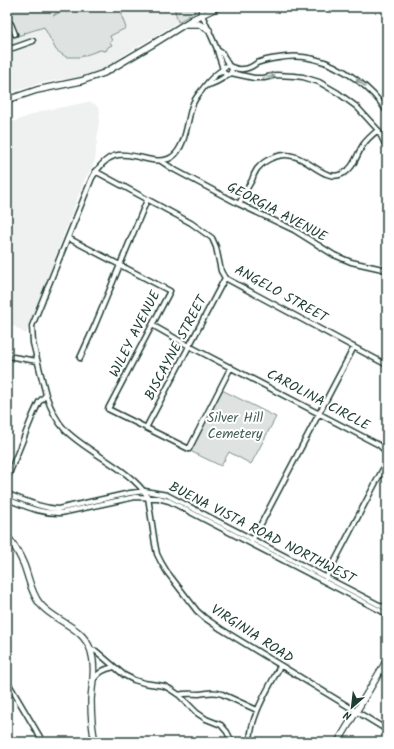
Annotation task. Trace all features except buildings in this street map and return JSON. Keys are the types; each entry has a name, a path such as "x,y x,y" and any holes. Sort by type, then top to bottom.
{"main road":[{"path":"201,7 202,15"},
{"path":"7,100 37,90 81,81 98,75 120,64 186,24 218,7"},
{"path":"186,24 199,24 209,30"},
{"path":"7,536 20,555 34,596 53,616 79,632 91,650 93,660 91,715 95,742"},
{"path":"338,742 387,660"}],"street":[{"path":"202,15 217,49 223,72 254,78 294,76 319,82 347,98 364,114 378,130 387,148"},
{"path":"11,24 15,34"},
{"path":"7,48 13,48 33,41"},
{"path":"205,86 223,78 232,71 222,53 217,49"},
{"path":"95,171 105,160 118,155 129,155 161,161 173,157 180,148 183,140 193,103 207,82 226,66 245,69 265,60 285,57 306,57 319,60 338,68 358,81 373,94 387,112"},
{"path":"252,66 249,71 254,78"},
{"path":"239,204 257,170 263,163 270,159 279,155 297,157 326,174 334,176 341,175 349,169 354,162 363,144 378,130"},
{"name":"GEORGIA AVENUE","path":"161,161 173,169 239,204 294,230 334,255 351,262 387,270"},
{"name":"ANGELO STREET","path":"95,171 191,223 212,238 216,247 221,271 225,278 387,365"},
{"name":"VIRGINIA ROAD","path":"95,171 88,185 32,326 33,343 37,361 46,395 54,414 64,429 132,479 145,491 148,497 155,544 159,558 167,572 197,611 211,622 280,666 387,730"},
{"path":"80,358 147,200"},
{"name":"WILEY AVENUE","path":"68,238 170,291 108,410 146,428"},
{"name":"BISCAYNE STREET","path":"146,428 225,278"},
{"name":"CAROLINA CIRCLE","path":"152,325 189,346 380,445 385,450 387,456 386,463 326,580"},
{"path":"354,347 252,541 387,614"},
{"path":"7,356 37,361"},
{"path":"146,428 189,449 231,368"},
{"path":"7,479 39,402 46,395"},
{"name":"BUENA VISTA ROAD NORTHWEST","path":"7,494 40,507 58,509 130,493 145,491 159,493 173,498 252,541"},
{"name":"BUENA VISTA ROAD NORTHWEST","path":"7,499 40,512 51,514 135,497 158,498 169,501 252,541"},
{"name":"BUENA VISTA ROAD NORTHWEST","path":"326,580 387,609"},
{"path":"91,650 96,651 124,675 134,680 164,686 178,695 197,714 221,725 227,732 232,742"},
{"path":"93,680 98,673 114,666"},
{"path":"250,742 252,723 257,710 280,666"},
{"path":"7,681 43,742"},
{"path":"178,695 216,692 257,710"}],"shaded area":[{"path":"62,7 174,7 178,22 94,74 72,81 64,79 40,83 7,94 7,42 48,19"},
{"path":"88,102 95,104 100,110 95,161 84,181 26,334 7,322 7,126 15,121 42,111"}],"green space":[{"path":"7,7 62,7 53,16 70,7 122,7 122,17 126,28 110,36 112,41 110,42 112,45 108,47 106,51 100,50 80,57 66,57 56,50 44,27 25,33 24,32 24,34 14,37 7,42"},
{"path":"174,7 195,7 195,12 178,22"},
{"name":"Silver Hill Cemetery","path":"222,390 276,417 251,464 229,452 221,466 190,451"}]}
